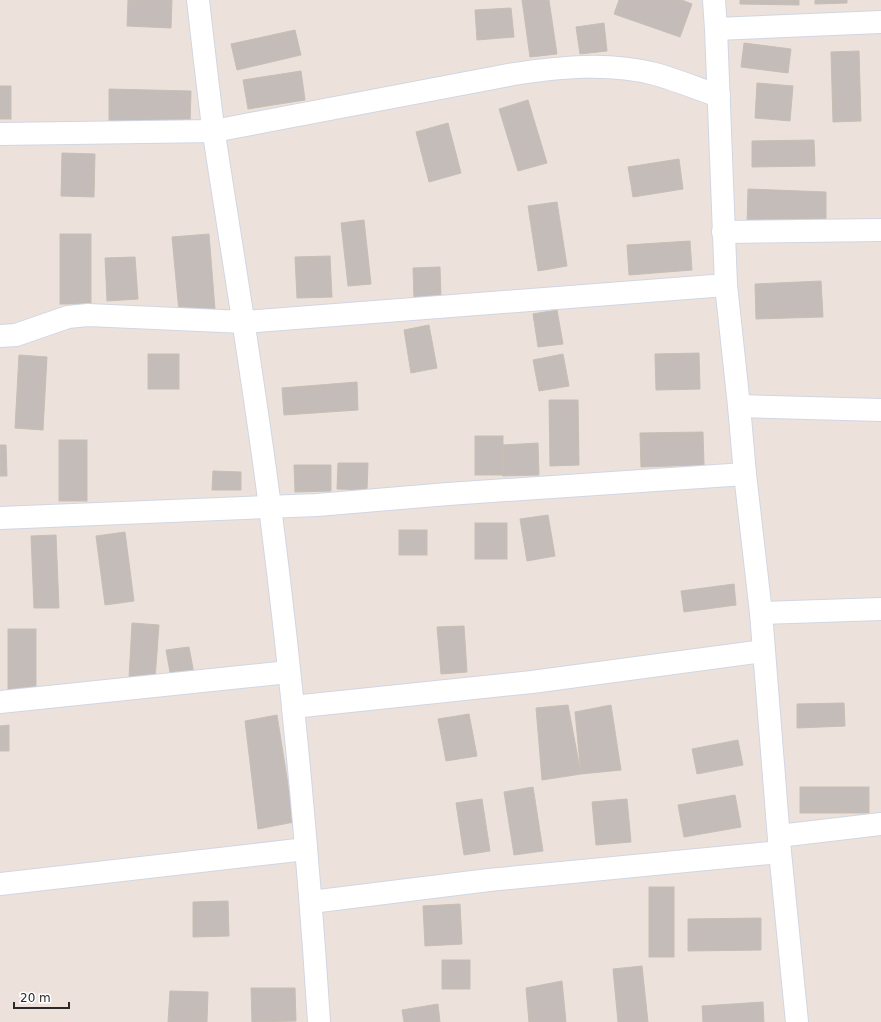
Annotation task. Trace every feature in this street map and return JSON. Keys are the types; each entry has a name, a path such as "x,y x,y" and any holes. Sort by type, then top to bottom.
{"street":[{"path":"198,0 214,131 244,322 270,507 293,707 311,902 319,1022"},
{"path":"714,0 726,285 761,613 779,844 797,1022"},
{"path":"716,29 881,22"},
{"path":"0,134 214,131 514,74 547,69 578,67 627,69 654,74 719,96"},
{"path":"723,232 881,230"},
{"path":"0,336 16,335 68,317 88,316 244,322 726,285"},
{"path":"739,406 881,410"},
{"path":"0,518 317,505 448,494 745,474"},
{"path":"761,613 881,609"},
{"path":"293,707 532,682 764,651"},
{"path":"0,702 289,672"},
{"path":"311,902 779,844 881,824"},
{"path":"0,884 306,849"}],"building":[{"path":"128,0 172,0 171,28 127,26"},
{"path":"522,0 549,0 557,54 530,57"},
{"path":"619,0 682,0 692,4 680,37 614,14"},
{"path":"740,0 799,0 799,5 740,4"},
{"path":"815,0 847,0 847,3 815,4"},
{"path":"511,8 514,37 477,40 475,10"},
{"path":"604,23 607,51 580,54 576,27"},
{"path":"295,30 301,55 237,70 231,44"},
{"path":"744,43 791,49 788,73 741,67"},
{"path":"859,51 861,121 833,122 831,52"},
{"path":"301,71 305,100 248,109 243,80"},
{"path":"757,83 793,86 790,121 755,118"},
{"path":"0,86 11,86 11,119 0,119"},
{"path":"109,89 191,91 190,124 109,123"},
{"path":"528,100 547,163 518,171 499,109"},
{"path":"448,123 461,173 429,182 416,132"},
{"path":"814,140 815,166 752,167 752,141"},
{"path":"62,153 95,154 94,197 61,196"},
{"path":"679,159 683,189 633,197 628,167"},
{"path":"748,189 826,192 826,227 747,225"},
{"path":"557,202 567,266 538,271 528,206"},
{"path":"364,220 371,284 348,286 341,223"},
{"path":"60,234 91,234 91,304 60,304"},
{"path":"209,234 215,309 179,312 172,237"},
{"path":"690,241 692,270 629,275 627,245"},
{"path":"330,256 332,297 297,298 295,257"},
{"path":"135,257 138,299 107,301 105,258"},
{"path":"440,267 441,297 414,298 413,268"},
{"path":"821,281 823,317 756,319 755,284"},
{"path":"557,310 563,344 538,347 533,314"},
{"path":"429,325 437,368 411,373 404,330"},
{"path":"699,353 700,389 656,390 655,354"},
{"path":"148,354 179,354 179,389 148,389"},
{"path":"563,354 569,386 539,391 533,360"},
{"path":"19,355 47,357 43,430 15,428"},
{"path":"357,382 358,410 284,415 282,388"},
{"path":"549,400 578,400 579,465 550,466"},
{"path":"703,432 704,465 641,467 640,433"},
{"path":"475,436 503,436 503,475 475,475"},
{"path":"59,440 87,440 87,501 59,501"},
{"path":"538,443 539,475 503,476 503,445"},
{"path":"0,445 6,445 7,476 0,476"},
{"path":"338,463 368,463 367,490 337,489"},
{"path":"294,465 331,465 331,491 295,492"},
{"path":"213,471 241,472 241,490 212,490"},
{"path":"548,515 555,556 527,561 520,519"},
{"path":"475,523 507,523 507,559 475,559"},
{"path":"399,530 427,530 427,555 399,555"},
{"path":"125,532 134,601 105,605 96,536"},
{"path":"56,535 59,608 34,608 31,536"},
{"path":"734,584 736,605 684,612 681,591"},
{"path":"132,623 159,625 155,679 129,678"},
{"path":"464,626 467,672 441,674 437,627"},
{"path":"8,629 36,629 36,690 8,690"},
{"path":"189,647 194,674 171,678 166,650"},
{"path":"844,703 845,726 797,728 797,704"},
{"path":"568,705 581,774 542,780 536,708"},
{"path":"611,705 621,770 581,774 575,712"},
{"path":"469,714 477,756 446,761 438,719"},
{"path":"277,715 294,822 258,829 245,721"},
{"path":"9,725 9,751 0,751 0,726"},
{"path":"738,740 743,765 697,774 692,749"},
{"path":"533,787 543,851 514,855 504,792"},
{"path":"800,787 869,787 869,813 800,813"},
{"path":"735,795 741,827 684,837 678,805"},
{"path":"482,799 490,851 464,855 456,803"},
{"path":"627,799 631,842 596,845 592,802"},
{"path":"649,887 674,887 674,957 649,957"},
{"path":"228,901 229,936 193,937 193,902"},
{"path":"460,904 462,944 425,946 423,906"},
{"path":"761,918 761,950 688,951 688,919"},
{"path":"442,960 470,960 470,989 442,989"},
{"path":"642,966 648,1022 618,1022 613,969"},
{"path":"562,981 566,1022 529,1022 526,988"},
{"path":"251,988 295,988 296,1021 252,1022"},
{"path":"170,991 208,992 207,1022 168,1022"},
{"path":"763,1002 764,1022 703,1022 702,1006"},
{"path":"438,1004 440,1022 404,1022 402,1010"}]}
